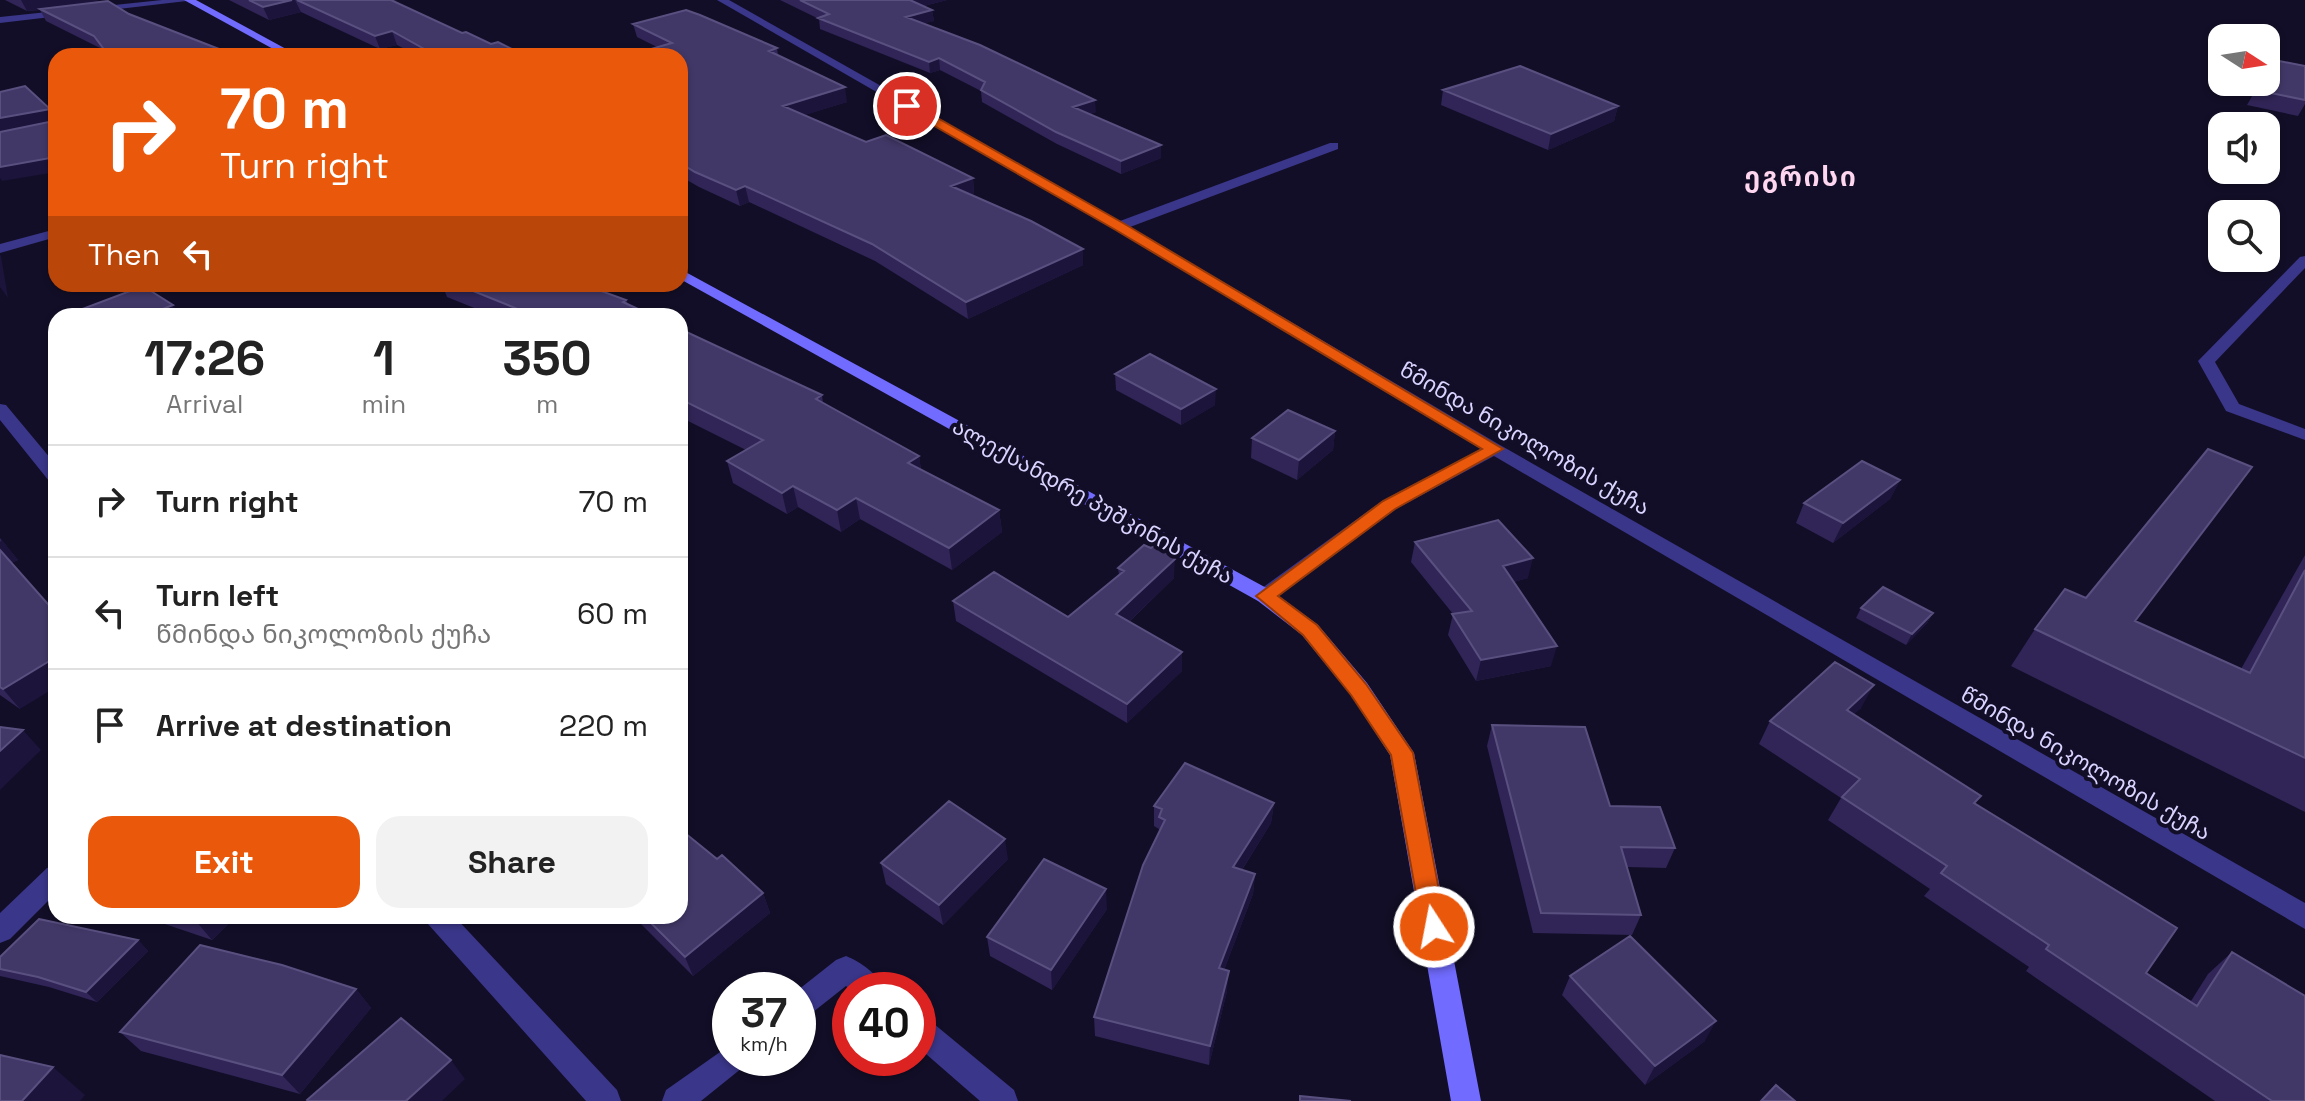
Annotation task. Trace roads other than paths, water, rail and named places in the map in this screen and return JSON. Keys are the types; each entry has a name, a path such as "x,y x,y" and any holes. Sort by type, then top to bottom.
{"street":[{"path":"0,20 189,0 279,48"},
{"name":"წმინდა ნიკოლოზის ქუჩა","path":"722,0 1119,226 1494,449 2305,917"},
{"path":"1119,226 1334,146"},
{"path":"0,249 48,235"},
{"path":"2305,260 2206,361 2232,407 2305,435"},
{"name":"ალექსანდრე პუშკინის ქუჩა","path":"688,277 1265,596 1310,630 1359,689 1402,753 1466,1101"},
{"path":"0,409 48,467"},
{"path":"1265,596 1389,505 1494,449"},
{"path":"0,931 48,884"},
{"path":"444,924 606,1101"},
{"path":"816,993 832,980"},
{"path":"936,1044 1003,1101"},
{"path":"677,1101 712,1074"}],"district":[{"name":"ეგრისი","path":"1801,177"}]}
